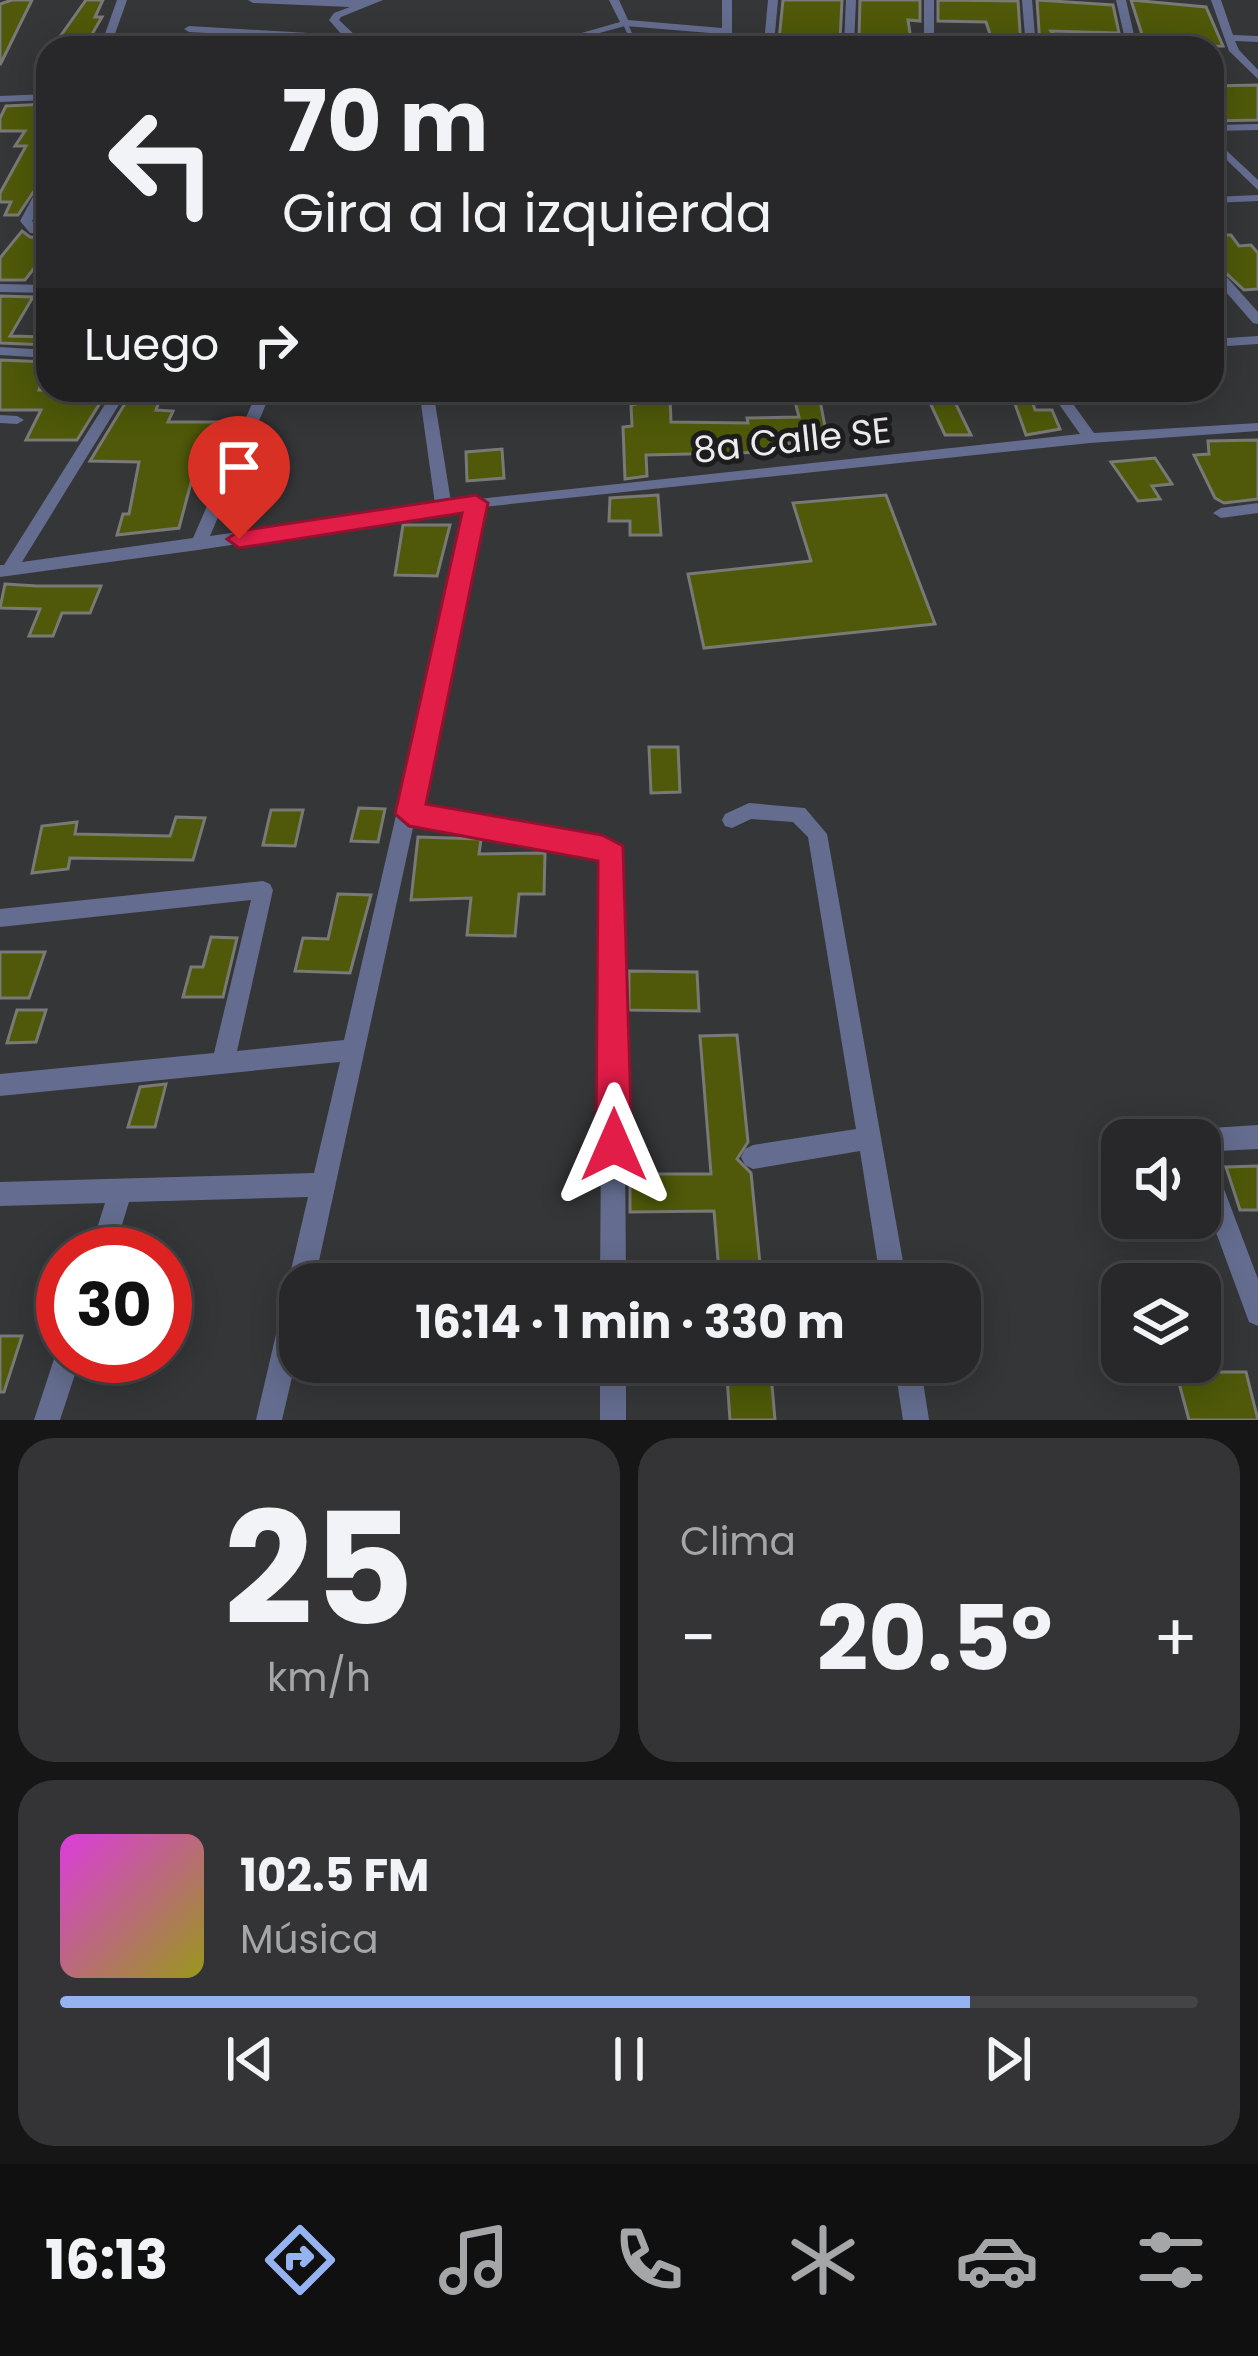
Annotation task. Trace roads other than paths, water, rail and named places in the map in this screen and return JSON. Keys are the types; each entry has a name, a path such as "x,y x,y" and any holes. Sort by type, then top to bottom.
{"street":[{"path":"109,36 122,0"},
{"path":"254,0 364,5"},
{"path":"345,36 334,20 344,9 378,0"},
{"path":"614,0 625,23"},
{"path":"725,36 727,0"},
{"path":"770,36 773,0"},
{"path":"849,36 851,0"},
{"path":"929,0 933,36"},
{"path":"1027,0 1030,36"},
{"path":"1120,0 1129,36"},
{"path":"1216,0 1234,51 1258,76"},
{"path":"580,36 625,23 724,31"},
{"path":"189,28 275,36"},
{"path":"1228,38 1258,39"},
{"path":"1224,51 1234,51"},
{"path":"0,100 36,98"},
{"path":"1224,128 1258,127"},
{"path":"1224,152 1258,187"},
{"path":"1224,199 1258,198"},
{"path":"36,203 26,221 36,230"},
{"path":"1224,282 1258,320"},
{"path":"0,288 36,289"},
{"path":"1224,342 1258,340"},
{"path":"0,351 36,353"},
{"path":"4,570 113,402"},
{"path":"198,545 260,402"},
{"path":"428,402 444,509"},
{"path":"1064,402 1090,438"},
{"name":"8a Calle SE","path":"4,570 476,503 1090,438 1258,427"},
{"path":"305,1263 476,503"},
{"path":"1221,513 1258,508"},
{"path":"732,820 749,811 798,814 817,834 890,1263"},
{"path":"409,814 602,847 613,855 614,1263"},
{"path":"0,918 263,890 224,1060"},
{"path":"0,1085 355,1049"},
{"path":"1258,1137 1211,1140 1201,1159 1258,1313"},
{"path":"752,1157 869,1138"},
{"path":"0,1194 324,1185"},
{"path":"110,1227 121,1191"},
{"path":"269,1420 279,1377"},
{"path":"47,1420 59,1383"},
{"path":"613,1383 613,1420"},
{"path":"910,1383 916,1420"}],"lane":[{"path":"625,23 631,36"}]}
